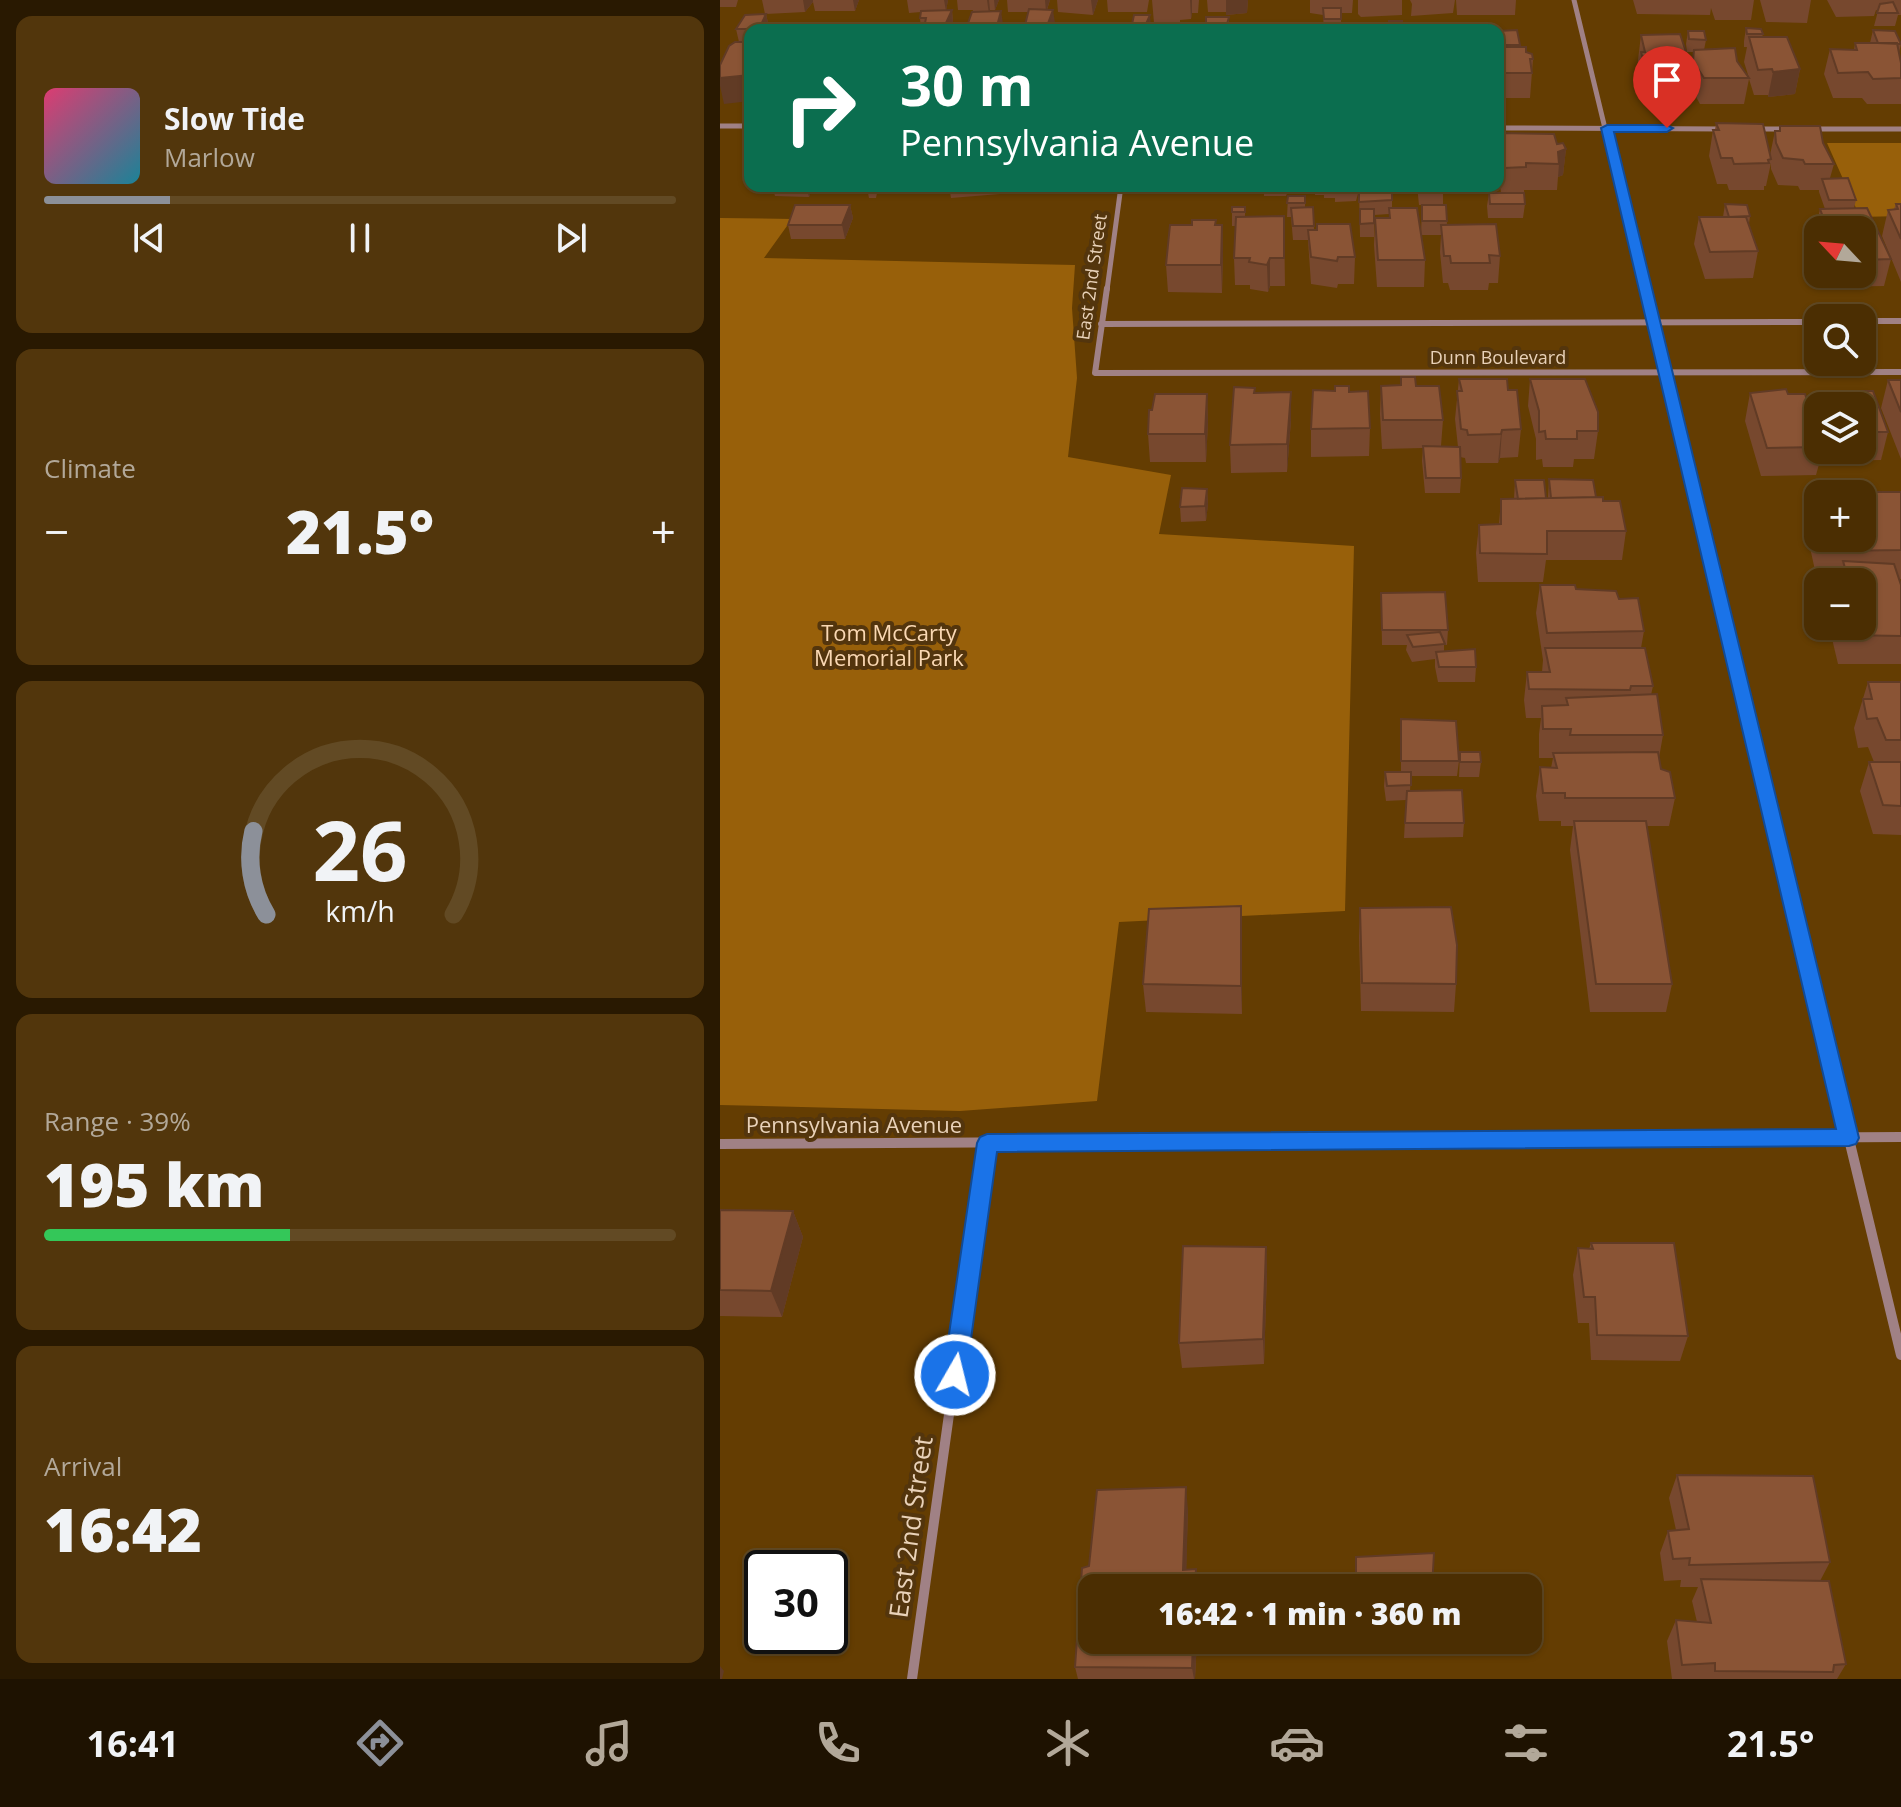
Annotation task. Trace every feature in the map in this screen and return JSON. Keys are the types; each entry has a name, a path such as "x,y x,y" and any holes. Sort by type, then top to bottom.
{"street":[{"path":"1574,0 1901,1355"},
{"path":"720,126 744,126"},
{"path":"1504,128 1731,129"},
{"path":"1746,129 1793,129"},
{"path":"1808,129 1901,129"},
{"name":"East 2nd Street","path":"1095,373 1120,192"},
{"path":"1876,321 1901,321"},
{"name":"Dunn Boulevard","path":"1101,324 1804,322"},
{"name":"Dunn Boulevard","path":"1095,373 1901,372"},
{"name":"Pennsylvania Avenue","path":"720,1144 1901,1137"},
{"name":"East 2nd Street","path":"912,1679 987,1143"}],"green space":[{"path":"1827,143 1901,143 1901,216 1860,216"},
{"name":"Tom McCarty Memorial Park","path":"720,218 792,219 764,258 1075,265 1072,308 1077,378 1068,457 1171,475 1159,534 1354,546 1345,911 1119,922 1097,1101 960,1111 720,1105"}],"building":[{"path":"1893,2 1898,13 1877,13 1880,4"},
{"path":"1323,8 1341,8 1341,19 1324,19"},
{"path":"1029,9 1053,10 1048,24 1025,24"},
{"path":"952,10 946,23 925,23 926,18 920,18 921,11"},
{"path":"1001,11 998,24 968,24 972,12"},
{"path":"766,14 761,24 744,24 744,29 736,29 745,15"},
{"path":"1134,15 1150,15 1146,24 1132,24"},
{"path":"1206,17 1229,17 1227,24 1206,24"},
{"path":"1746,28 1761,29 1763,34 1747,34"},
{"path":"1517,30 1520,45 1504,45 1504,31"},
{"path":"1873,30 1895,31 1901,44 1878,43"},
{"path":"1688,31 1704,31 1706,40 1689,39"},
{"path":"1680,34 1692,70 1650,71 1647,56 1642,56 1641,52 1645,52 1641,35"},
{"path":"1749,37 1787,37 1800,69 1758,70"},
{"path":"744,42 744,76 720,78 720,65 729,46"},
{"path":"1855,43 1897,43 1901,78 1873,79 1868,72 1838,73 1830,49 1857,50"},
{"path":"1504,47 1526,47 1526,52 1532,54 1532,73 1504,73"},
{"path":"1735,48 1737,61 1749,78 1704,78 1693,61 1694,50"},
{"path":"1716,123 1763,124 1771,159 1769,163 1734,164 1732,158 1721,158 1713,130 1719,130"},
{"path":"1780,126 1820,126 1823,143 1834,164 1805,164 1803,160 1783,158 1776,143 1775,131 1780,131"},
{"path":"1504,133 1554,134 1557,144 1563,143 1566,149 1558,152 1559,164 1526,163 1526,167 1504,168"},
{"path":"1848,178 1856,200 1829,200 1822,179"},
{"path":"1359,192 1392,192 1392,200 1359,202"},
{"path":"1489,193 1524,193 1525,204 1490,204"},
{"path":"1288,196 1305,196 1305,203 1287,203"},
{"path":"1725,204 1747,205 1750,216 1729,217"},
{"path":"1896,204 1901,204 1901,239 1888,210 1898,209"},
{"path":"795,205 850,205 842,225 788,225"},
{"path":"1422,205 1446,205 1447,221 1422,221"},
{"path":"1232,207 1245,207 1245,212 1232,212"},
{"path":"1313,207 1314,226 1293,226 1291,208"},
{"path":"1389,208 1417,208 1425,260 1378,260 1375,218 1390,218"},
{"path":"1867,208 1871,216 1823,216 1820,209"},
{"path":"1360,209 1374,209 1374,223 1360,224"},
{"path":"1284,216 1284,258 1270,258 1267,265 1249,262 1250,258 1234,258 1236,217"},
{"path":"1699,217 1746,217 1758,251 1710,252"},
{"path":"1192,220 1216,220 1215,225 1222,225 1221,265 1166,265 1170,225 1192,225"},
{"path":"1317,224 1350,224 1355,257 1338,257 1337,261 1311,257 1308,230 1317,230"},
{"path":"1496,224 1500,256 1489,255 1490,263 1451,263 1450,256 1444,256 1441,225"},
{"path":"1876,227 1891,259 1876,260"},
{"path":"1401,377 1415,377 1416,386 1439,386 1443,420 1383,420 1381,386 1401,385"},
{"path":"1459,379 1507,379 1508,390 1517,390 1521,429 1502,430 1501,434 1468,435 1467,430 1461,429 1457,391 1462,391"},
{"path":"1530,379 1585,379 1598,412 1598,431 1577,431 1577,439 1546,439 1545,431 1539,432 1539,411"},
{"path":"1888,380 1901,380 1901,412"},
{"path":"1335,386 1349,386 1349,392 1368,391 1370,428 1311,429 1313,390 1335,391"},
{"path":"1234,387 1255,388 1254,393 1291,392 1287,444 1230,445"},
{"path":"1786,389 1788,394 1804,394 1804,447 1767,448 1750,393"},
{"path":"1155,394 1207,394 1205,434 1148,434 1149,410 1152,410"},
{"path":"1876,399 1888,432 1876,432"},
{"path":"1423,446 1460,447 1461,478 1426,478"},
{"path":"1549,479 1593,480 1596,497 1551,498"},
{"path":"1515,480 1544,480 1546,498 1518,499"},
{"path":"1182,488 1207,489 1205,506 1180,507"},
{"path":"1876,492 1901,492 1901,550 1876,550"},
{"path":"1603,497 1603,501 1620,501 1626,531 1547,531 1547,554 1480,553 1479,525 1501,524 1501,499"},
{"path":"1843,561 1894,564 1901,585 1901,636 1876,636 1876,568 1845,568"},
{"path":"1540,585 1575,585 1576,589 1616,591 1619,599 1638,598 1644,631 1547,633"},
{"path":"1445,592 1448,630 1382,630 1381,593"},
{"path":"1440,632 1445,644 1413,647 1407,635"},
{"path":"1545,648 1645,648 1653,686 1631,686 1630,690 1529,689 1527,672 1550,672"},
{"path":"1475,649 1476,667 1439,667 1436,652"},
{"path":"1868,682 1901,682 1901,740 1886,740 1877,718 1867,719 1863,699 1872,699"},
{"path":"1657,694 1663,735 1570,735 1571,729 1543,729 1542,706 1568,705 1566,698"},
{"path":"1401,719 1456,721 1459,761 1401,761"},
{"path":"1460,752 1480,752 1481,762 1460,762"},
{"path":"1658,752 1661,769 1670,772 1675,798 1565,798 1565,793 1543,793 1540,767 1557,768 1553,753"},
{"path":"1869,762 1901,762 1901,806 1883,805"},
{"path":"1385,772 1411,772 1411,785 1387,786"},
{"path":"1462,790 1464,823 1405,823 1407,791"},
{"path":"1574,821 1646,821 1672,984 1596,984"},
{"path":"1241,906 1241,986 1143,984 1149,909"},
{"path":"1451,907 1457,945 1456,984 1362,983 1360,908"},
{"path":"720,1210 793,1211 771,1291 720,1290"},
{"path":"1591,1243 1674,1243 1688,1336 1597,1335 1595,1297 1584,1297 1578,1248 1593,1249"},
{"path":"1183,1246 1266,1247 1263,1339 1179,1343"},
{"path":"1677,1475 1813,1476 1830,1562 1689,1565 1690,1558 1673,1559 1668,1531 1689,1529"},
{"path":"1186,1487 1183,1570 1196,1569 1196,1574 1082,1574 1082,1568 1089,1566 1097,1490"},
{"path":"1434,1553 1433,1574 1356,1574 1356,1557"},
{"path":"1701,1579 1829,1581 1846,1664 1834,1665 1833,1672 1715,1671 1715,1663 1682,1665 1676,1620 1711,1623"},
{"path":"1078,1625 1078,1654 1192,1654 1192,1668 1075,1667"}],"route":[{"path":"955,1375 987,1143 1849,1138 1651,323 1607,128 1667,128"}]}
